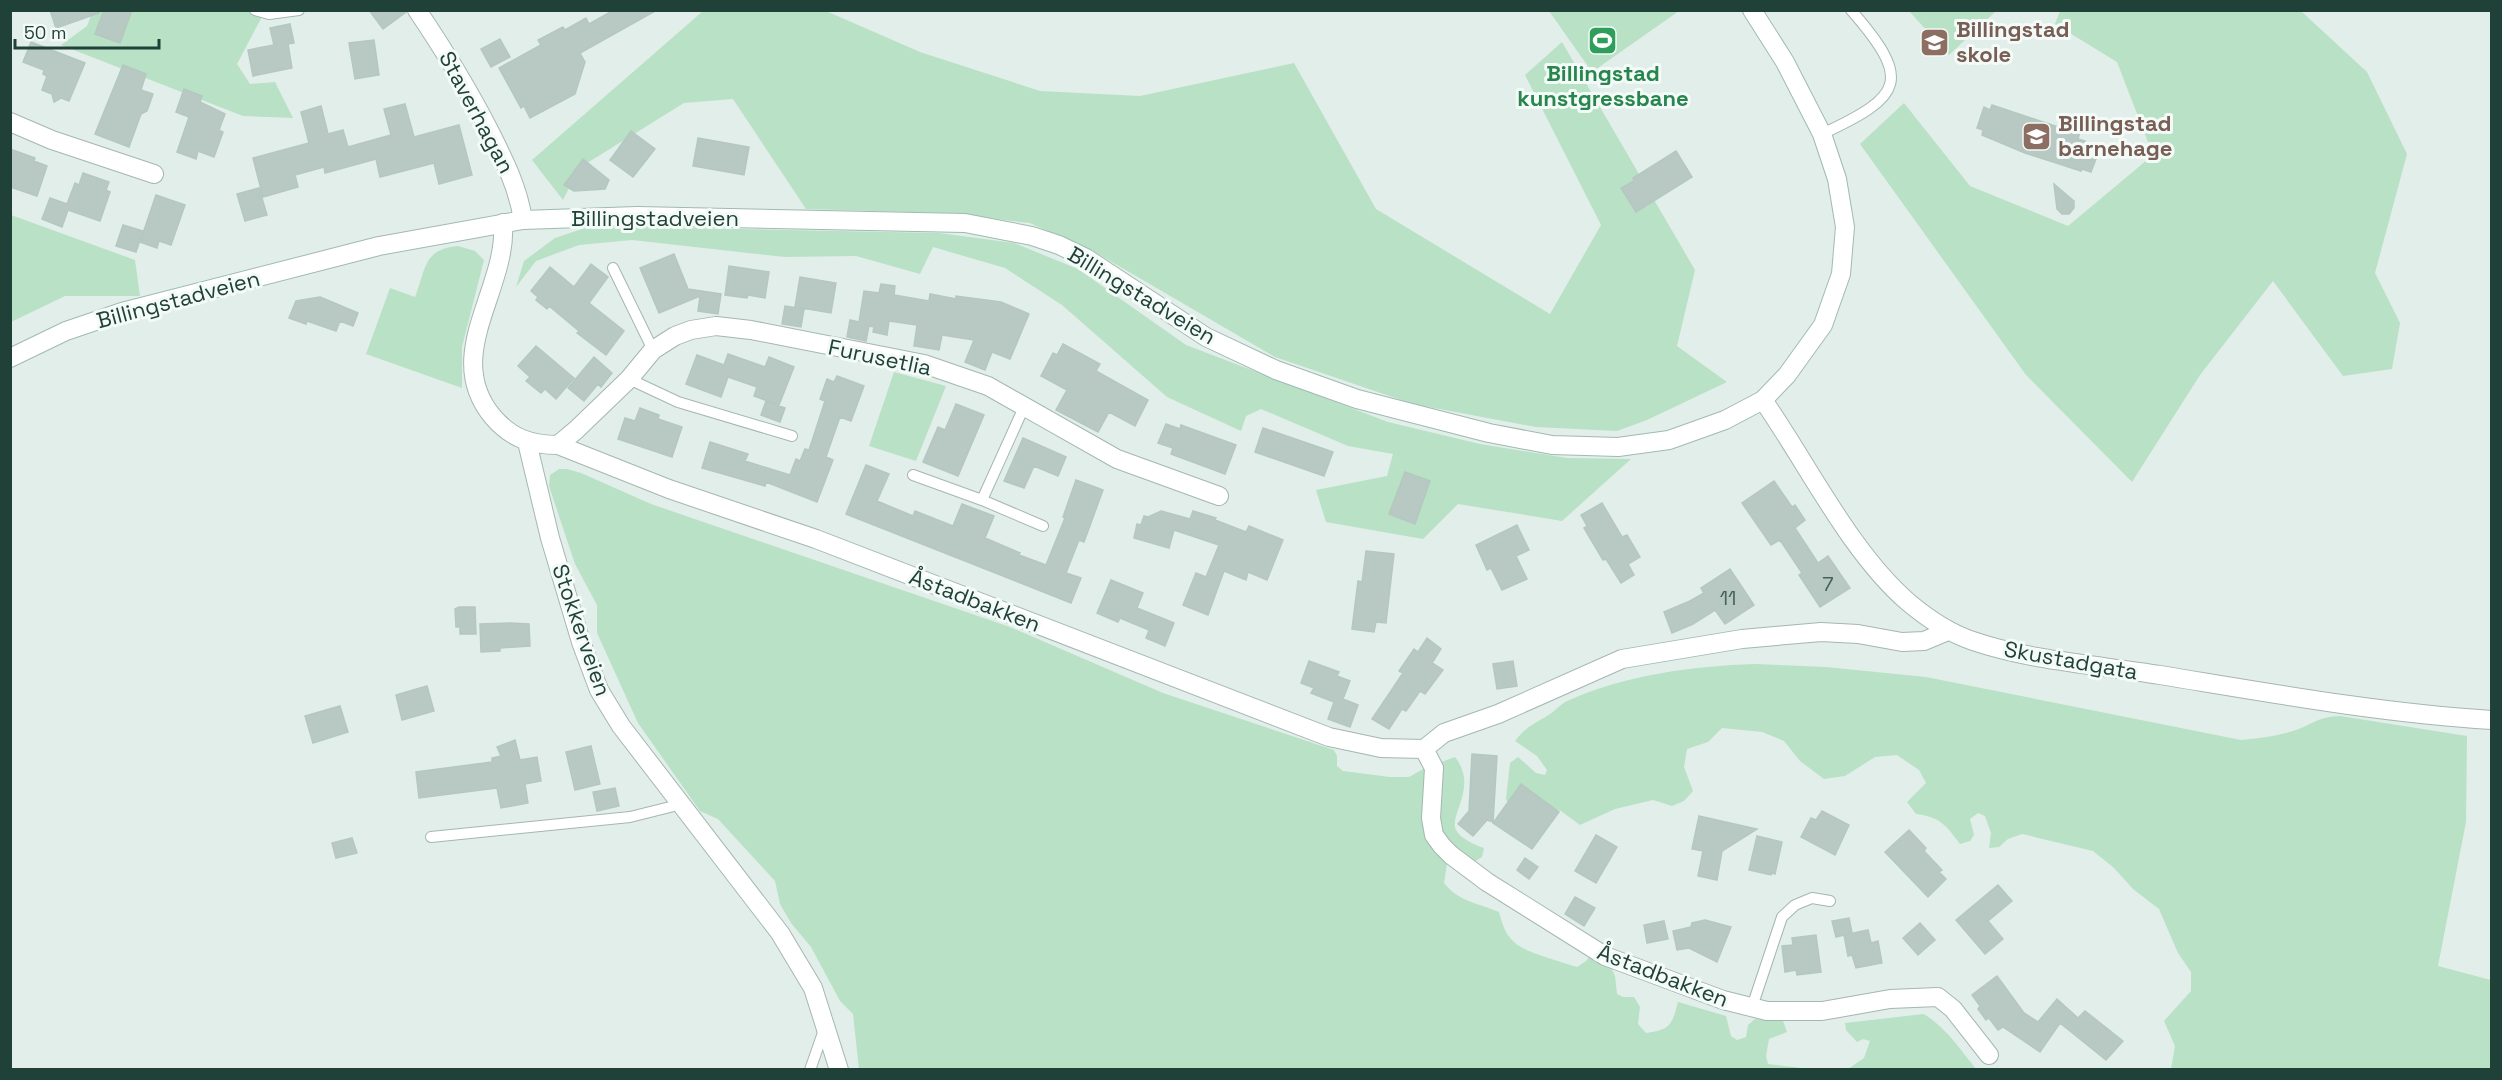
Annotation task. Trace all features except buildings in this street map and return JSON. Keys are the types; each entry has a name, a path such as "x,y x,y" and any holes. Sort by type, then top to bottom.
{"street":[{"name":"Staverhagan","path":"417,10 463,79 511,172 519,195 523,220"},
{"name":"Billingstadveien","path":"10,358 66,331 122,312 380,246 523,220 649,216 953,223 996,228 1050,242 1086,258 1206,337 1276,370 1357,399 1489,433 1552,445 1618,447 1669,440 1725,420 1763,400 1787,375 1823,325 1841,273 1845,227 1837,179 1822,134 1785,62 1752,10"},
{"path":"10,122 52,140 154,174"},
{"path":"503,223 504,239 501,260 476,336 473,371 484,407 514,437 527,442"},
{"name":"Furusetlia","path":"558,445 629,379 653,351 675,336 691,330 716,326 751,330 924,364 988,386 1117,459 1219,496"},
{"name":"Skustadgata","path":"1763,400 1862,551 1882,576 1909,603 1948,631 1973,641 2044,657 2384,711 2492,720"},
{"name":"Åstadbakken","path":"527,442 558,445 669,489 827,543 1329,737 1381,748 1424,749 1434,768 1431,818 1434,835 1450,855 1506,894 1605,956 1723,1000 1789,1012 1822,1011 1890,999 1938,997 1953,1009 1989,1055"},
{"name":"Stokkerveien","path":"527,442 550,538 598,690 621,726 780,933 813,987 839,1070"},
{"path":"1424,749 1444,733 1498,714 1622,658 1742,639 1821,632 1857,634 1902,642 1924,641 1948,631"}],"lane":[{"path":"255,10 269,14 299,10"},
{"path":"1822,134 1847,122 1886,96 1892,78 1889,60 1874,37 1851,10"},
{"path":"613,268 653,351"},
{"path":"629,379 678,402 792,436"},
{"path":"982,500 1024,407"},
{"path":"913,475 982,500 1043,526"},
{"path":"431,837 630,817 682,804"},
{"path":"1752,1007 1782,917 1795,905 1812,898 1830,901"},
{"path":"810,1070 825,1027"}],"green space":[{"path":"93,11 265,11 237,64 250,84 275,82 293,118 243,116 61,45 87,26"},
{"path":"703,11 826,11 920,52 1040,91 1140,96 1294,63 1376,209 1550,314 1601,225 1525,75 1562,42 1695,270 1677,346 1727,382 1647,420 1617,431 1536,427 1413,404 1275,357 1093,251 1030,223 943,213 806,209 733,99 684,103 579,168 563,200 532,160"},
{"name":"Billingstad kunstgressbane","path":"1549,11 1679,11 1592,72"},
{"path":"1909,11 1994,11 1949,55"},
{"path":"2060,11 2301,11 2367,72 2407,154 2375,273 2400,323 2392,369 2343,376 2273,281 2200,375 2132,482 2026,375 1860,144 1904,103 1970,186 2068,226 2153,155 2117,62 2055,24"},
{"path":"11,215 135,260 140,296 65,296 11,322"},
{"path":"591,226 939,233 1014,243 1078,269 1186,345 1388,422 1480,444 1567,458 1631,459 1562,521 1458,504 1423,539 1326,522 1316,490 1387,476 1393,454 1348,446 1261,409 1246,416 1241,431 1167,397 1062,305 1005,268 933,247 920,274 856,256 785,257 632,240 579,245 536,261 516,287 524,261 555,238"},
{"path":"458,246 475,251 484,260 462,347 462,388 366,354 390,288 415,297 424,269 432,256 438,251"},
{"path":"894,372 946,386 916,461 869,446"},
{"path":"559,469 581,473 651,504 1010,627 1163,693 1334,750 1337,756 1337,766 1343,771 1409,777 1425,768 1455,757 1462,768 1464,779 1462,800 1456,817 1456,830 1465,839 1484,848 1482,857 1474,862 1438,852 1447,864 1444,883 1450,889 1462,898 1499,912 1504,928 1511,939 1519,946 1534,953 1577,967 1586,961 1597,948 1603,950 1615,976 1617,994 1623,997 1634,997 1640,1007 1638,1024 1646,1033 1669,1025 1678,1002 1726,1016 1731,1036 1737,1040 1746,1037 1748,1025 1755,1019 1783,1021 1787,1032 1769,1039 1766,1056 1768,1064 1811,1069 859,1069 853,1014 840,1001 811,947 791,923 780,904 775,881 718,819 700,811 638,723 597,633 597,605 575,564 549,486 550,475"},
{"path":"1755,664 1826,667 1926,677 2241,740 2282,734 2321,719 2340,716 2467,736 2466,822 2438,966 2491,980 2491,1069 2171,1069 2175,1046 2164,1021 2191,991 2191,972 2178,953 2159,909 2133,889 2114,868 2093,851 2022,834 2008,839 1999,847 1989,848 1991,833 1985,816 1978,813 1970,819 1974,835 1970,841 1960,844 1942,823 1931,817 1916,814 1907,802 1926,783 1919,770 1897,755 1875,757 1845,776 1824,779 1800,761 1784,741 1762,732 1722,728 1708,742 1687,749 1684,767 1693,791 1684,801 1672,806 1653,800 1615,809 1580,825 1561,811 1541,804 1513,814 1506,799 1510,763 1518,757 1536,773 1545,775 1547,770 1537,756 1515,741 1526,729 1565,702 1610,685 1658,674 1708,667"},
{"path":"1924,1014 1946,1032 1976,1069 1848,1069 1864,1058 1870,1041 1863,1039 1857,1042 1846,1030 1845,1023"}],"place":[{"name":"Billingstad kunstgressbane","path":"1603,41"},
{"name":"Billingstad skole","path":"1935,42"},
{"name":"Billingstad barnehage","path":"2037,136"}]}
